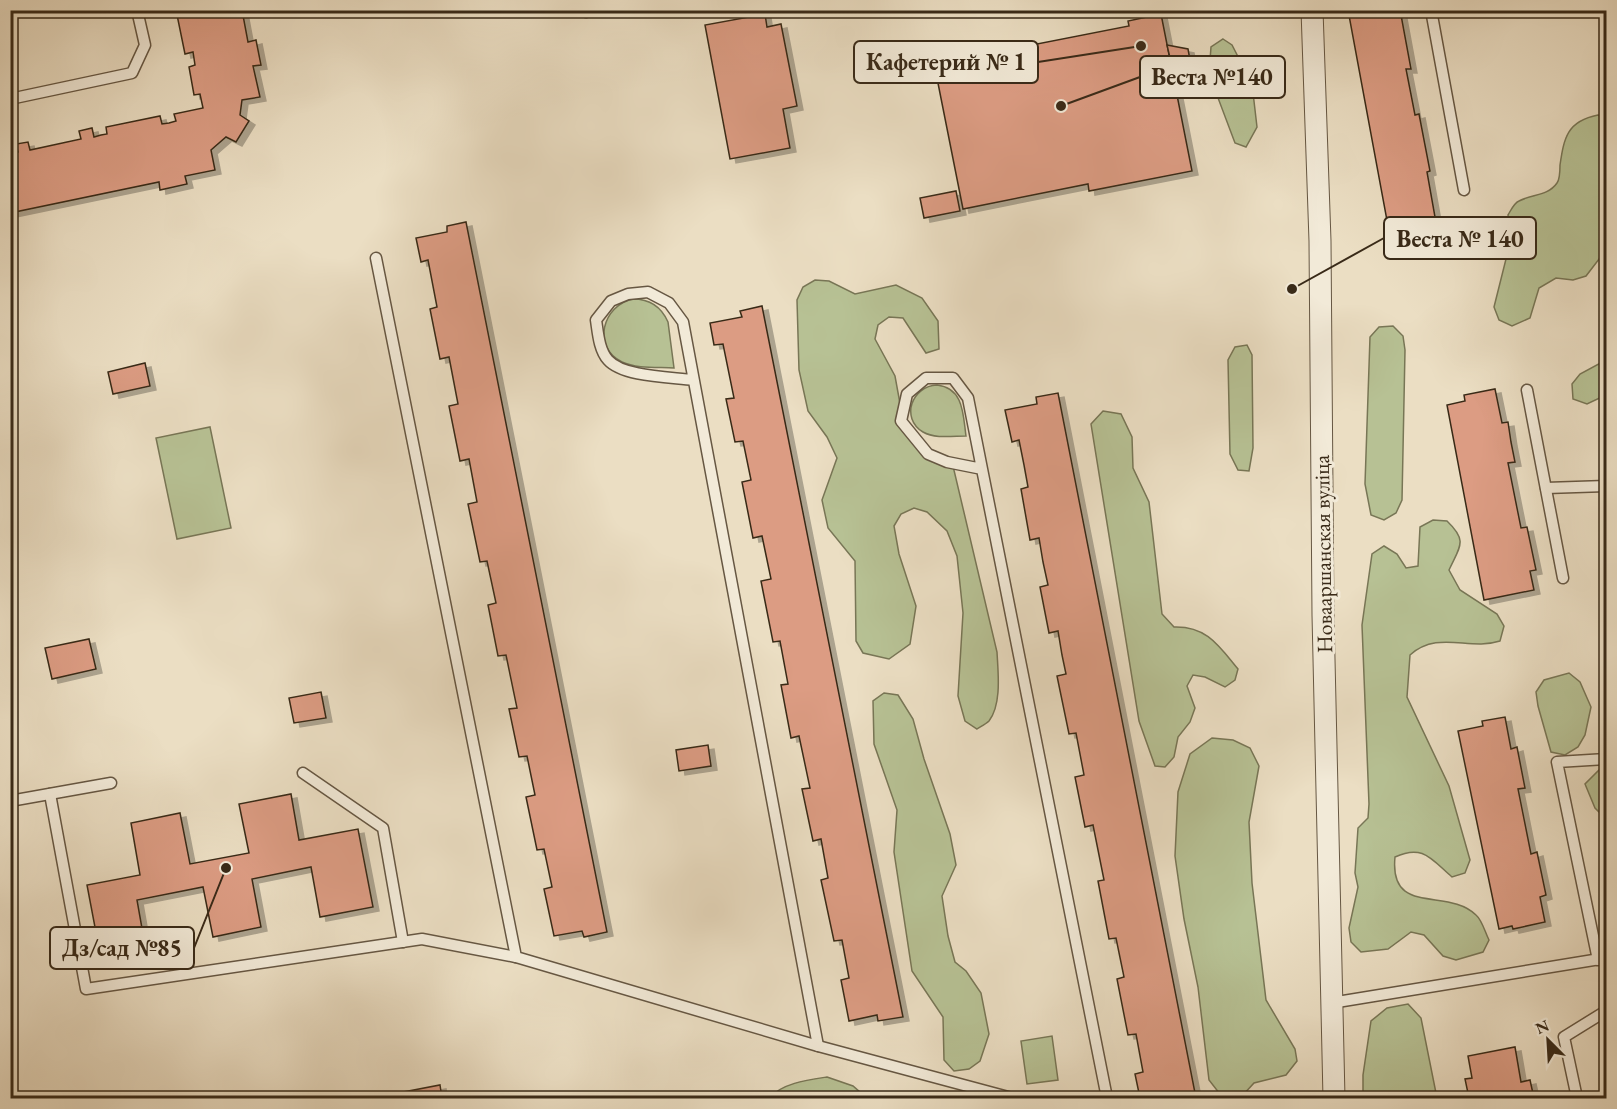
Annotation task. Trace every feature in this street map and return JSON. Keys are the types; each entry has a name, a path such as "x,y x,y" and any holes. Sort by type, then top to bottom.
{"street":[{"name":"Новааршанская вуліца","path":"1312,10 1320,241 1323,615 1334,1098"}],"lane":[{"path":"10,99 132,73 145,45 137,10"},
{"path":"1431,10 1464,190"},
{"path":"376,258 516,957"},
{"path":"693,380 621,370 607,360 600,345 596,320 611,301 628,294 648,292 669,303 683,322 818,1046"},
{"path":"982,469 947,462 928,454 901,421 907,394 926,378 953,378 968,398 1107,1098"},
{"path":"1527,390 1563,578"},
{"path":"1546,488 1606,486"},
{"path":"1331,1004 1602,959 1557,762 1606,759"},
{"path":"303,773 383,828 403,942"},
{"path":"10,801 111,783"},
{"path":"50,794 86,989 422,939 516,957 818,1046 1012,1098"},
{"path":"1577,1098 1564,1036 1606,1011"}],"green space":[{"path":"1223,39 1232,45 1252,84 1257,127 1246,147 1235,143 1209,74 1211,47"},
{"path":"1598,115 1606,119 1606,250 1586,276 1573,280 1556,278 1539,288 1530,318 1512,326 1499,320 1494,307 1511,239 1508,215 1517,202 1544,193 1557,183 1563,147 1569,132 1573,126"},
{"path":"815,280 829,281 855,294 896,285 922,298 938,321 939,349 926,353 903,318 889,317 878,325 875,339 895,376 905,431 953,466 997,652 998,697 996,706 989,721 977,729 965,721 958,696 963,613 957,556 947,531 927,512 914,508 901,514 894,526 899,554 916,606 910,644 889,659 863,653 856,641 855,561 828,528 822,500 837,458 827,437 808,411 799,370 797,300 803,287"},
{"path":"633,299 645,300 658,308 665,316 668,322 674,368 641,367 628,364 612,355 606,347 604,337 608,318 614,309"},
{"path":"1393,326 1403,336 1405,350 1402,500 1396,513 1384,520 1371,515 1365,484 1370,337 1379,327"},
{"path":"1247,345 1252,355 1253,448 1249,471 1238,470 1230,454 1228,360 1235,347"},
{"path":"1606,360 1606,395 1587,404 1573,399 1572,384 1580,374"},
{"path":"937,385 946,387 957,397 963,411 966,436 933,436 923,432 912,419 912,404 916,397 928,387"},
{"path":"1103,411 1121,414 1132,437 1133,468 1149,502 1162,614 1174,627 1195,630 1211,639 1238,669 1235,680 1225,687 1205,677 1193,675 1187,686 1195,708 1190,722 1178,737 1174,757 1165,767 1155,766 1139,721 1091,424"},
{"path":"210,427 231,528 177,539 156,438"},
{"path":"1433,520 1447,521 1460,539 1459,549 1449,570 1460,590 1497,614 1504,626 1500,641 1477,644 1443,642 1421,648 1410,655 1407,697 1449,786 1470,860 1465,873 1452,877 1426,855 1405,853 1395,857 1396,876 1401,887 1411,894 1464,907 1478,917 1489,940 1483,952 1456,960 1443,956 1424,935 1411,932 1388,949 1361,952 1351,942 1349,928 1358,887 1355,873 1358,828 1368,818 1369,804 1362,625 1372,554 1384,546 1397,554 1406,568 1418,566 1420,527"},
{"path":"1569,673 1580,682 1591,707 1585,735 1578,747 1565,755 1551,752 1536,692 1544,680"},
{"path":"884,693 898,695 913,719 950,834 956,865 942,896 948,936 955,962 966,971 981,993 989,1034 980,1061 969,1069 954,1071 944,1060 943,1017 912,971 894,852 897,810 874,744 873,701"},
{"path":"1212,738 1233,740 1250,748 1259,766 1249,822 1252,883 1266,1000 1295,1049 1297,1061 1286,1075 1254,1083 1242,1096 1223,1098 1209,1080 1198,987 1184,919 1175,856 1178,792 1190,754"},
{"path":"1606,769 1606,819 1595,808 1585,784 1599,770"},
{"path":"1408,1004 1421,1018 1437,1098 1363,1098 1363,1075 1371,1021 1387,1008"},
{"path":"1052,1036 1058,1080 1027,1084 1021,1041"},
{"path":"827,1077 853,1086 861,1093 854,1098 769,1098 788,1086"}],"building":[{"path":"176,10 242,10 248,42 256,40 261,65 253,66 260,97 242,100 240,115 249,121 236,142 226,137 211,150 215,170 185,176 187,184 160,190 159,182 10,213 10,154 18,152 16,144 28,142 30,150 81,139 79,131 92,128 94,137 107,134 106,127 160,116 162,124 169,123 176,121 174,114 203,108 200,94 194,95 189,67 195,65 193,52 185,54"},
{"path":"1348,10 1396,10 1397,16 1401,15 1411,69 1406,69 1415,115 1419,114 1430,171 1427,172 1435,217 1437,217 1443,244 1393,253"},
{"path":"765,14 767,27 781,24 797,106 783,109 790,148 730,159 705,25"},
{"path":"1161,14 1192,171 1089,191 1088,184 963,209 932,53 963,47 965,58 1129,26 1128,21"},
{"path":"1167,45 1188,49 1190,60 1173,71"},
{"path":"956,191 960,211 924,218 920,198"},
{"path":"466,222 607,932 584,937 582,931 554,936 544,889 552,887 544,849 537,850 526,797 535,795 527,756 519,757 509,709 517,708 506,655 498,656 488,605 496,603 487,561 480,562 468,504 477,502 469,459 460,461 449,406 458,404 449,357 440,359 430,309 437,307 428,260 421,262 416,238 447,232 447,226"},
{"path":"762,306 903,1017 878,1021 877,1015 849,1021 841,980 849,978 842,940 834,941 821,880 828,878 821,839 813,841 802,789 810,788 799,736 791,738 781,685 788,684 780,641 773,642 761,581 771,579 762,536 753,538 742,482 751,480 743,441 735,442 726,399 734,398 723,344 714,345 710,323 742,317 740,311"},
{"path":"145,363 150,386 113,394 108,372"},
{"path":"1495,389 1502,423 1508,422 1515,462 1508,463 1521,528 1527,527 1536,570 1530,571 1534,590 1484,600 1447,405 1465,401 1464,395"},
{"path":"1058,393 1196,1098 1140,1098 1135,1074 1143,1072 1136,1034 1128,1035 1117,979 1124,977 1116,938 1109,939 1098,881 1104,880 1093,825 1085,827 1075,777 1084,775 1076,733 1069,734 1057,676 1066,674 1058,631 1049,633 1040,587 1048,585 1039,538 1030,540 1021,489 1028,487 1024,465 1019,440 1012,442 1005,410 1037,404 1036,397"},
{"path":"89,639 96,669 52,679 45,648"},
{"path":"321,692 326,718 294,723 289,698"},
{"path":"1505,717 1511,749 1517,747 1525,788 1518,789 1531,854 1537,852 1546,895 1540,897 1545,922 1513,929 1512,926 1499,929 1458,731 1483,726 1482,721"},
{"path":"708,745 711,766 679,771 676,750"},
{"path":"291,794 299,840 358,829 373,907 320,917 311,867 252,879 261,927 213,937 203,887 137,900 146,951 101,959 87,885 140,875 131,823 180,813 190,864 249,853 239,804"},
{"path":"1515,1047 1521,1082 1530,1080 1534,1098 1469,1098 1465,1079 1472,1078 1468,1056"},
{"path":"440,1085 442,1098 372,1098"}],"place":[{"name":"Кафетерий № 1","path":"1141,46"},
{"name":"Веста №140","path":"1061,106"},
{"name":"Веста № 140","path":"1292,289"},
{"name":"Дз/сад №85","path":"226,868"}]}
